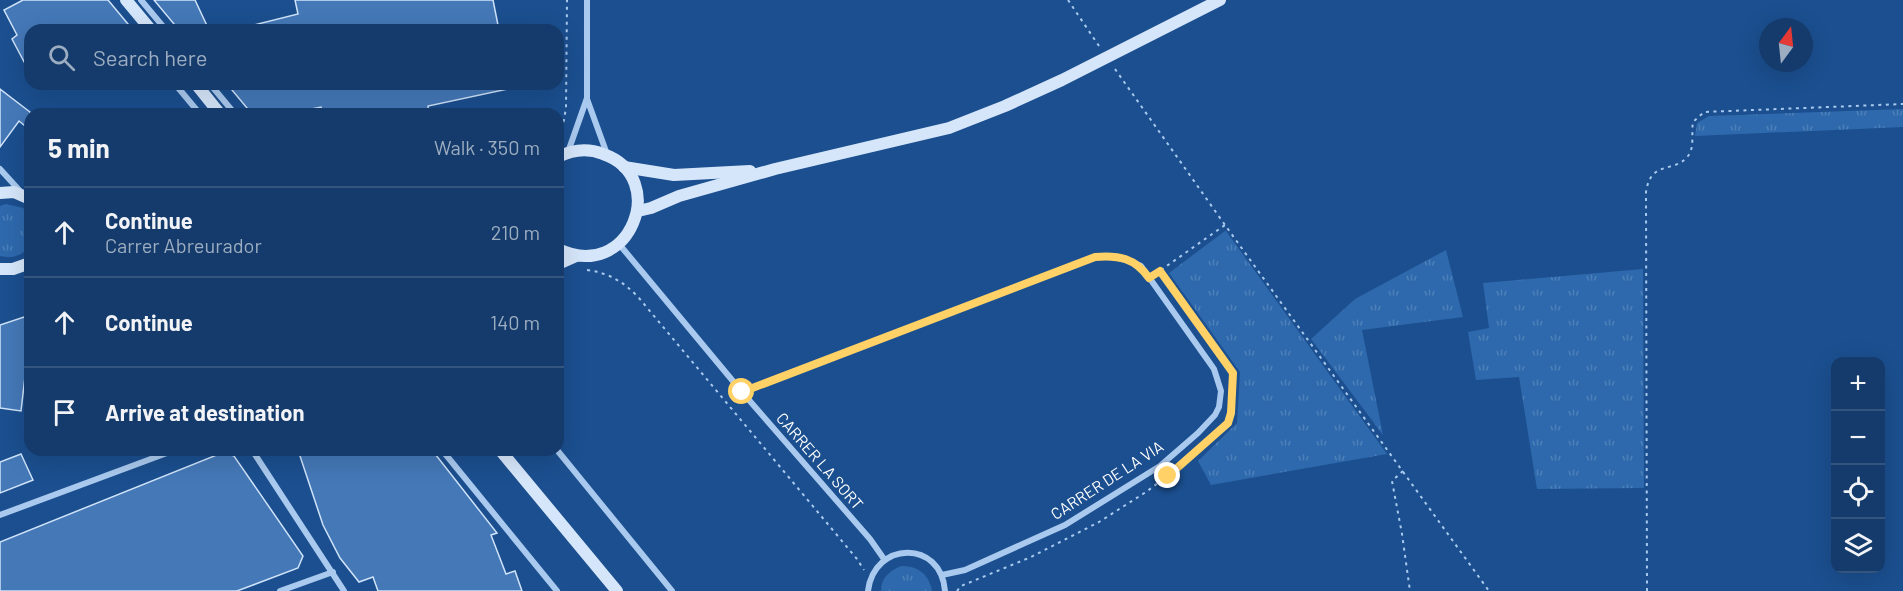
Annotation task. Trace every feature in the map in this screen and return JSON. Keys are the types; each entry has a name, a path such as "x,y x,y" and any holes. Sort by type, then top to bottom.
{"street":[{"path":"126,0 146,24"},
{"path":"141,0 161,24"},
{"path":"587,0 587,98 607,155"},
{"path":"638,211 679,196 775,169 889,144 949,128 987,114 1062,80 1220,0"},
{"path":"180,90 195,108"},
{"path":"201,90 215,108"},
{"path":"215,90 230,108"},
{"path":"564,153 587,98"},
{"path":"564,155 588,150 607,155 624,167 636,188 638,211 628,235 619,244 599,255 576,256 564,261"},
{"path":"624,167 674,175 775,169"},
{"path":"0,169 24,195"},
{"path":"0,193 14,192 24,197"},
{"name":"CARRER LA SORT","path":"619,244 742,392 870,539 884,560"},
{"path":"564,251 576,256"},
{"name":"CARRER DE LA VIA","path":"742,392 1095,257 1110,256 1141,266 1214,369 1221,390 1219,407 1215,415 1160,466 1065,525 965,570 942,575"},
{"path":"0,269 13,269 24,265"},
{"path":"0,515 160,456"},
{"path":"256,456 344,591"},
{"path":"447,456 557,591"},
{"path":"505,456 617,591"},
{"path":"515,456 575,529 586,554"},
{"path":"562,456 672,591"},
{"path":"868,591 873,573 884,560 901,552 915,553 934,563 942,575 945,591"},
{"path":"280,591 333,572"}],"path":[{"path":"564,119 567,0"},
{"path":"1068,0 1101,48"},
{"path":"1115,69 1490,591"},
{"path":"1647,591 1646,192 1651,177 1659,169 1688,156 1692,149 1693,122 1704,112 1903,104"},
{"path":"1149,278 1225,225"},
{"path":"580,269 611,276 626,285 639,298 857,559 862,566 863,576"},
{"path":"957,591 961,586 1031,557 1099,522 1146,492 1182,465 1228,423 1231,413 1233,373 1160,271"},
{"path":"1403,471 1392,481 1410,591"}],"green space":[{"path":"1903,109 1903,127 1695,136 1697,123 1709,116"},
{"path":"6,204 24,209 24,252 13,257 0,256 0,206"},
{"path":"1225,231 1387,454 1211,485 1198,461 1237,423 1240,372 1169,273"},
{"path":"1446,250 1463,317 1362,330 1383,435 1311,339 1355,299"},
{"path":"1643,269 1644,488 1537,489 1519,377 1476,380 1468,332 1489,328 1483,283"},
{"path":"901,566 922,572 931,585 932,591 881,591 882,582 893,570"}],"building":[{"path":"23,0 108,0 128,24 24,24 24,62 12,39 17,35 4,10"},
{"path":"154,0 195,0 206,24 174,24"},
{"path":"295,0 493,0 498,24 258,24 298,14"},
{"path":"0,89 25,108 24,125 19,121 0,147"},
{"path":"232,90 503,90 428,106 428,108 247,108"},
{"path":"24,317 24,385 21,411 0,408 0,325"},
{"path":"21,454 33,480 0,493 0,462"},
{"path":"214,456 234,456 303,556 298,568 237,591 0,591 0,542"},
{"path":"300,456 437,456 497,533 491,535 506,574 515,571 522,591 378,591 373,577 359,582 340,558 323,525"}],"route":[{"path":"742,392 1095,257 1110,256 1141,266 1149,278 1160,271 1233,373 1231,413 1228,423 1168,476"}]}
